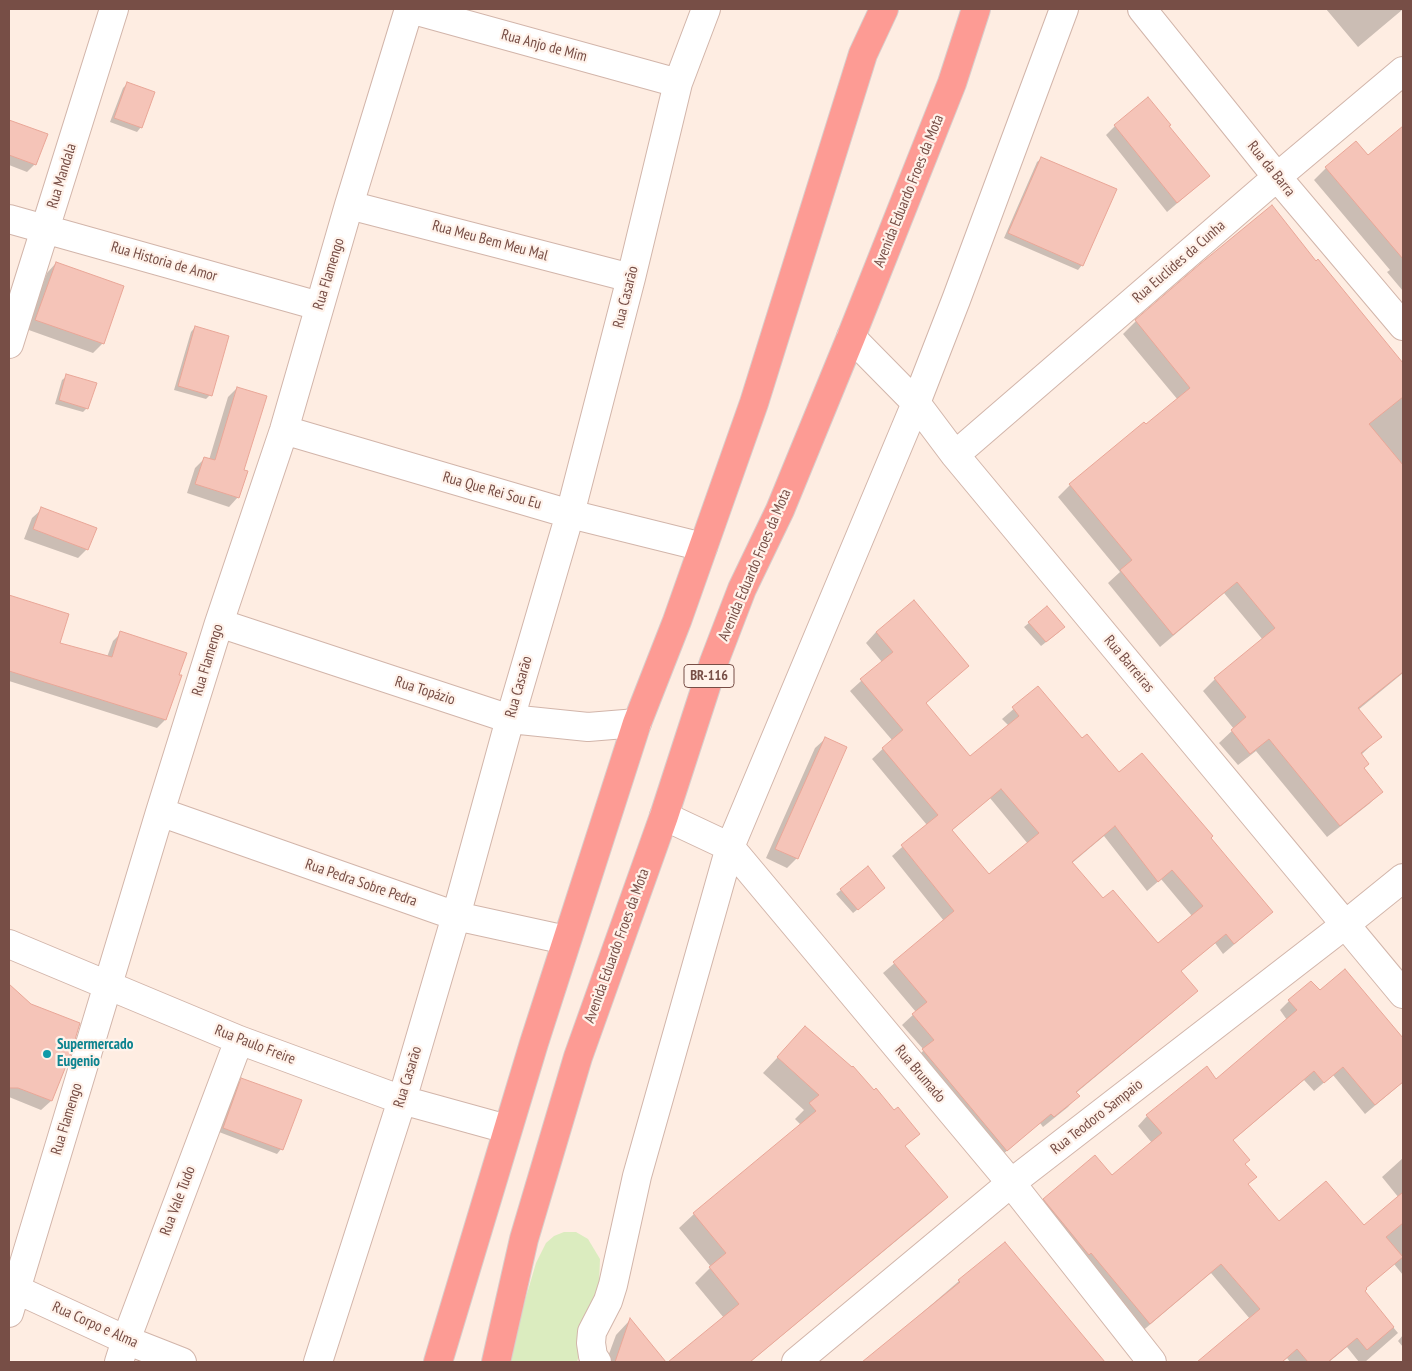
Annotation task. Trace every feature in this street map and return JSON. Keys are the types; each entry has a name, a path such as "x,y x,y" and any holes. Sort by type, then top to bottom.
{"highway":[{"path":"438,1362 507,1129 637,723 677,621 754,403 863,54 884,9"},
{"name":"Avenida Eduardo Froes da Mota","path":"496,1362 524,1239 578,1057 664,816 717,653 742,589 780,510 851,337 952,83 976,9"}],"street":[{"name":"Rua Mandala","path":"9,344 114,9"},
{"name":"Rua Anjo de Mim","path":"410,9 678,83"},
{"name":"Rua Flamengo","path":"11,1296 219,623 284,430 319,306 410,9"},
{"name":"Rua Casarão","path":"318,1362 402,1100 456,916 510,719 570,514 631,278 678,83 706,9"},
{"path":"597,1362 593,1356 592,1332 608,1301 613,1285 637,1176 730,847 916,403 1064,9"},
{"name":"Rua da Barra","path":"1142,9 1277,177 1403,326"},
{"name":"Rua Euclides da Cunha","path":"955,455 1277,177 1403,71"},
{"name":"Rua Meu Bem Meu Mal","path":"350,204 631,278"},
{"name":"Rua Historia de Amor","path":"9,219 319,306"},
{"name":"Rua Barreiras","path":"851,337 916,403 955,455 1403,994"},
{"name":"Rua Que Rei Sou Eu","path":"284,430 570,514 703,547"},
{"name":"Rua Topázio","path":"219,623 510,719 588,727 637,723"},
{"name":"Rua Pedra Sobre Pedra","path":"160,812 456,916 566,940"},
{"name":"Rua Brumado","path":"664,816 730,847 1012,1183 1152,1362"},
{"name":"Rua Teodoro Sampaio","path":"796,1362 1012,1183 1403,878"},
{"name":"Rua Paulo Freire","path":"9,944 238,1040 402,1100 507,1129"},
{"name":"Rua Vale Tudo","path":"122,1351 238,1040"},
{"name":"Rua Corpo e Alma","path":"11,1296 122,1351 182,1362"}],"green space":[{"path":"564,1232 576,1232 588,1239 600,1259 599,1284 577,1362 507,1362 536,1263 546,1243 554,1236"}],"building":[{"path":"127,82 155,92 142,128 114,118"},
{"path":"1148,97 1210,176 1177,203 1114,125"},
{"path":"9,120 48,134 36,165 9,155"},
{"path":"1403,126 1403,259 1325,167 1356,141 1368,155"},
{"path":"1041,157 1117,189 1083,266 1008,233"},
{"path":"1272,205 1316,261 1318,259 1403,363 1403,397 1369,424 1403,465 1403,672 1358,708 1382,737 1361,753 1369,764 1364,768 1383,792 1340,826 1269,739 1250,754 1231,730 1246,717 1214,678 1275,628 1237,582 1173,635 1120,570 1132,560 1069,484 1144,422 1146,424 1190,388 1135,320"},
{"path":"56,262 124,286 104,344 35,320"},
{"path":"195,326 229,336 212,396 178,386"},
{"path":"66,374 97,383 88,409 59,400"},
{"path":"237,387 267,396 244,470 248,471 239,498 195,484 204,457 215,460"},
{"path":"41,507 97,528 88,550 33,529"},
{"path":"9,595 69,614 60,643 112,657 120,631 187,653 179,675 182,675 166,720 9,671"},
{"path":"914,600 969,666 926,703 970,756 1019,716 1012,707 1038,686 1082,738 1087,734 1119,772 1142,753 1213,836 1211,838 1273,912 1234,944 1226,934 1181,971 1198,991 1076,1092 1080,1096 1054,1117 1051,1114 1007,1151 922,1049 934,1040 912,1014 927,1002 893,962 954,911 901,845 938,815 882,748 903,730 860,679 893,652 876,632","holes":["1001,789 1039,833 989,874 952,830","1115,826 1158,882 1172,870 1203,906 1158,943 1113,890 1103,898 1072,862"]},
{"path":"1047,606 1065,627 1046,642 1028,622"},
{"path":"825,737 847,747 798,859 775,849"},
{"path":"868,866 885,888 858,910 840,889"},
{"path":"1345,969 1403,1038 1403,1082 1375,1105 1343,1067 1324,1083 1314,1071 1233,1140 1250,1160 1245,1164 1257,1177 1248,1184 1279,1221 1326,1181 1364,1225 1403,1192 1403,1223 1386,1237 1403,1257 1366,1288 1365,1291 1394,1327 1367,1350 1357,1338 1328,1362 1308,1362 1297,1349 1282,1362 1197,1362 1260,1309 1221,1264 1150,1324 1043,1199 1095,1155 1112,1175 1162,1133 1146,1115 1207,1066 1216,1079 1297,1010 1288,1000 1311,981 1320,990"},
{"name":"Supermercado Eugenio","path":"9,984 31,1004 80,1023 70,1056 52,1101 18,1088 9,1088"},
{"path":"805,1026 853,1066 874,1090 876,1088 894,1110 898,1107 920,1134 905,1146 948,1197 750,1362 668,1362 739,1304 709,1267 726,1253 693,1213 816,1111 809,1103 819,1095 777,1057"},
{"path":"241,1078 302,1100 283,1150 223,1128"},
{"path":"1005,1242 1105,1362 862,1362 960,1282 958,1280"},
{"path":"630,1318 666,1362 615,1362"}],"place":[{"name":"Supermercado Eugenio","path":"47,1054"}]}
